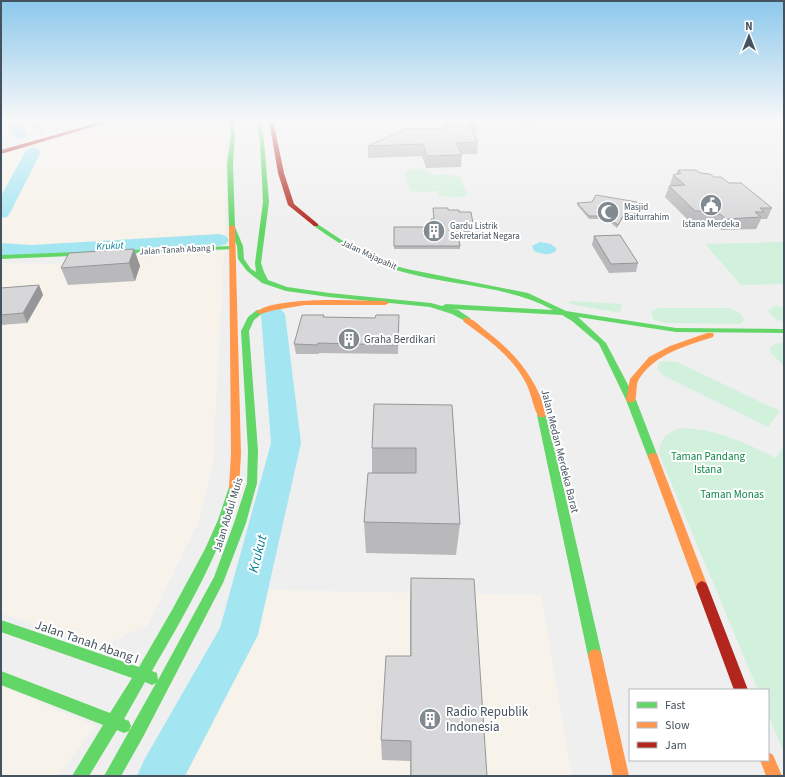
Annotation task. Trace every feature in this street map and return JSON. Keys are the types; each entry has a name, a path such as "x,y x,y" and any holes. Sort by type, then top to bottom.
{"main road":[{"name":"Jalan Medan Merdeka Barat","path":"231,156 230,190 232,227 240,246 241,259 249,270 265,281 293,290 431,305 455,312 497,342 518,363 532,384 540,408 547,438 621,776"},
{"path":"263,156 266,202 258,263 260,272 265,281"},
{"name":"Jalan Majapahit","path":"278,156 281,173 291,205 335,239 350,248 386,265 406,271 525,295 564,313"},
{"name":"Jalan Abdul Muis","path":"80,776 142,675 201,571 223,522 234,482 236,454 232,304 232,227"},
{"name":"Jalan Tanah Abang I","path":"1,257 232,248"},
{"name":"Jalan Abdul Muis","path":"112,776 138,732 219,579 240,523 252,483 254,451 246,331 248,321 257,313 266,309 286,305 403,302"},
{"name":"Jalan Majapahit","path":"431,305 564,313 676,330 721,332"},
{"path":"564,313 584,326 602,343 631,400 741,689"},
{"path":"631,400 634,379 652,359 673,348 721,332 784,331"},
{"name":"Jalan Tanah Abang I","path":"1,626 164,682"},
{"path":"1,678 138,732"},
{"path":"768,761 774,776"}],"shaded area":[{"path":"1,156 226,156 225,235 1,250"},
{"path":"224,251 213,462 200,518 148,625 97,648 1,613 1,263 56,264"},
{"name":"Radio Republik Indonesia","path":"264,590 541,595 572,776 179,776 227,689"},
{"path":"1,686 95,726 58,776 1,776"}],"green space":[{"path":"411,169 425,169 431,172 432,175 450,174 460,177 468,195 450,197 439,195 438,191 416,192 410,190 405,171"},
{"path":"784,242 784,284 741,285 705,244"},
{"path":"570,301 622,304 620,313 570,304 568,303"},
{"path":"775,306 784,307 784,322 776,319 769,313 768,310"},
{"path":"658,308 729,308 740,313 744,320 740,324 665,323 654,320 652,317 652,311"},
{"path":"784,343 784,366 770,352 770,347 775,344"},
{"path":"660,362 677,362 780,411 768,427 664,376 657,367"},
{"name":"Taman Monas","path":"681,428 707,431 730,437 776,458 784,445 784,753 769,716 769,689 758,689 659,454 663,440 671,432"}],"water":[{"path":"540,242 551,244 557,249 555,252 549,254 534,251 532,246"}],"building":[{"path":"678,170 696,170 700,173 710,174 714,177 721,177 729,183 741,183 772,208 760,208 764,212 755,212 761,217 726,219 720,214 708,214 705,211 695,211 669,186 685,185 673,175 681,173"},
{"name":"Masjid Baiturrahim","path":"596,195 637,202 631,218 623,216 618,225 606,216 589,216 577,203 592,202"},
{"name":"Gardu Listrik Sekretariat Negara","path":"433,208 448,208 448,210 459,210 459,212 471,212 474,229 465,229 465,234 458,234 460,246 394,246 394,227 431,227 431,219 434,219"},
{"path":"620,235 638,263 611,264 594,236"},
{"path":"134,249 129,263 61,268 69,253"},
{"path":"39,285 23,313 1,315 1,288"},
{"name":"Graha Berdikari","path":"302,315 375,318 376,315 399,315 398,345 318,343 318,345 294,344"},
{"path":"374,404 452,405 460,524 364,522 368,473 416,473 416,448 372,448"},
{"name":"Radio Republik Indonesia","path":"411,578 474,579 487,776 411,776 411,741 381,740 386,656 411,656"}],"waterway":[{"name":"Krukut","path":"1,213 31,156"},
{"name":"Krukut","path":"1,249 31,251 219,240"},
{"name":"Krukut","path":"160,776 238,635 286,443 273,314"}],"traffic: fast":[{"path":"231,156 232,227 240,246 241,259 249,270 265,281 286,289 329,295 431,305 455,312 467,320"},
{"path":"263,156 266,202 258,263 260,272 265,281"},
{"path":"316,225 350,248 386,265 406,271 525,295 553,307 575,319 602,343 631,400 653,457"},
{"path":"1,257 232,248"},
{"path":"446,306 564,313 676,330 784,331"},
{"path":"112,776 138,732 219,579 240,523 252,483 253,451 245,331 251,319 260,312"},
{"path":"542,415 595,656"},
{"path":"80,776 194,584 224,520 234,487"},
{"path":"1,626 152,678"},
{"path":"1,678 124,726"}],"traffic: slow":[{"path":"232,227 236,454 234,487"},
{"path":"260,312 305,303 385,303"},
{"path":"467,320 514,360 531,385 542,415"},
{"path":"631,400 634,379 652,359 673,348 710,335"},
{"path":"653,457 702,587"},
{"path":"595,656 621,776"},
{"path":"768,761 774,776"}],"traffic: jam":[{"path":"278,156 281,173 291,205 316,225"},
{"path":"702,587 741,689"}],"place":[{"name":"Istana Merdeka","path":"711,205"},
{"name":"Masjid Baiturrahim","path":"608,212"},
{"name":"Gardu Listrik Sekretariat Negara","path":"434,231"},
{"name":"Graha Berdikari","path":"349,339"},
{"name":"Radio Republik Indonesia","path":"430,719"}],"park label":[{"name":"Taman Pandang Istana","path":"708,462"}]}
